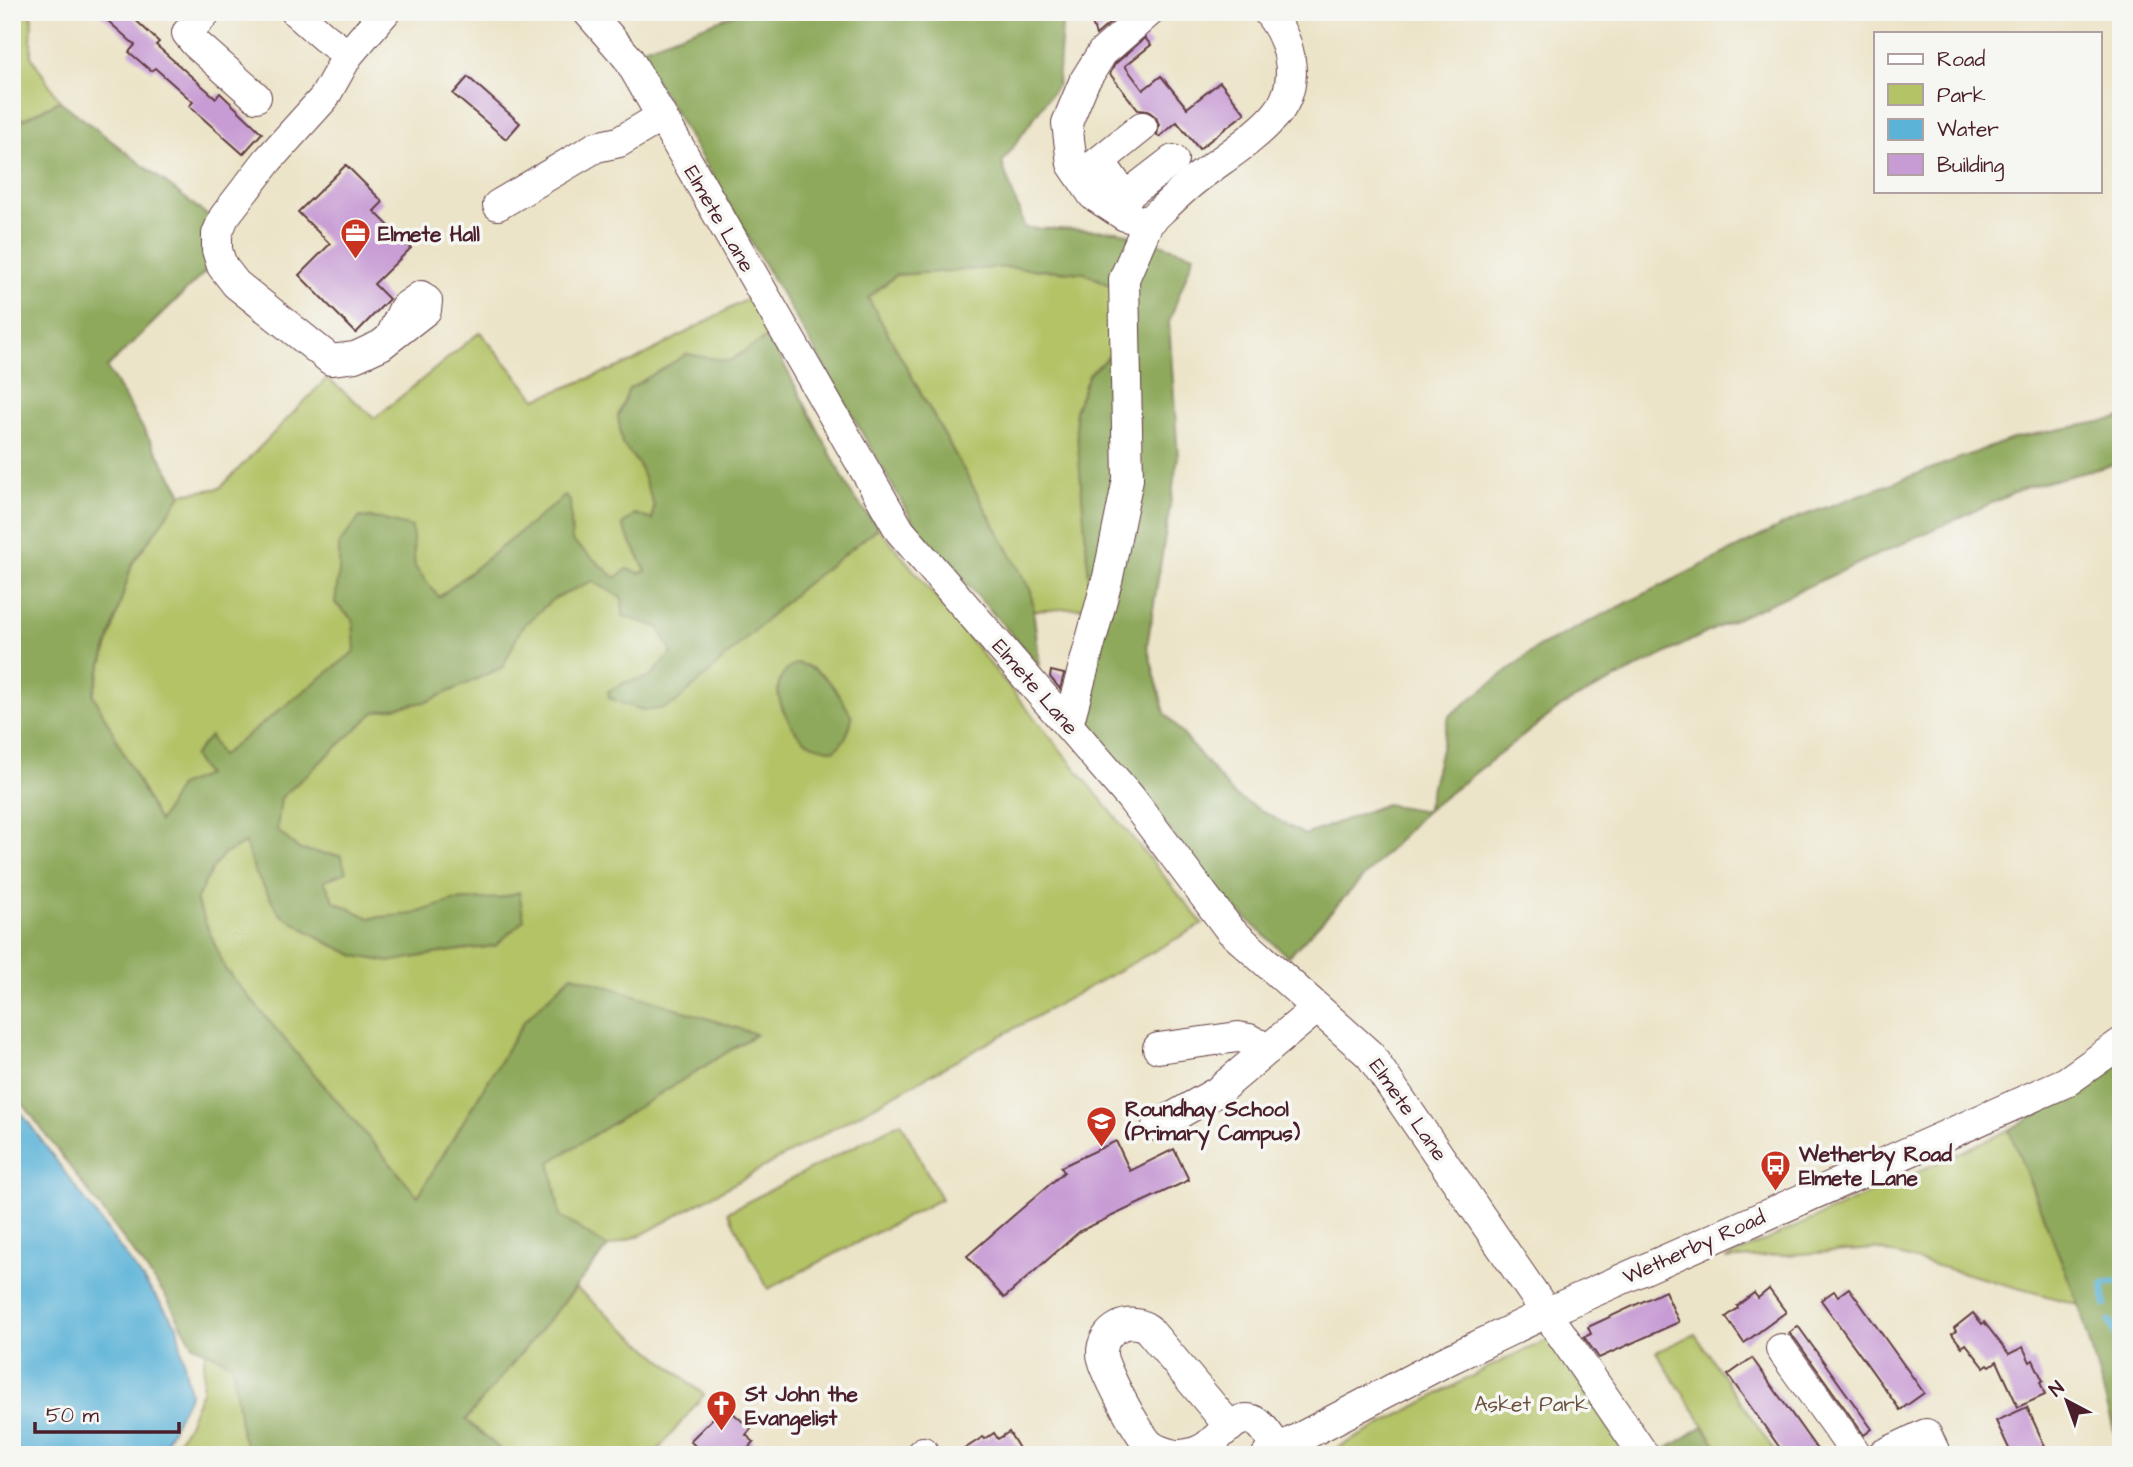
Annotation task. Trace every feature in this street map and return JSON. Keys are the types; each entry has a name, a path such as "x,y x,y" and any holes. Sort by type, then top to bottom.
{"street":[{"path":"206,12 187,33 196,61 248,102"},
{"path":"296,12 348,55"},
{"path":"385,12 348,55 324,98 268,160 224,217 217,234 217,250 222,266 236,284 331,360 355,357 390,338"},
{"name":"Elmete Lane","path":"588,12 628,58 900,531 1130,797 1230,930 1370,1055 1644,1455"},
{"path":"1149,12 1102,53 1084,82 1067,123 1072,164 1090,168 1125,197 1165,166 1176,196"},
{"path":"1068,725 1108,577 1128,479 1124,279 1148,223 1176,196 1273,118 1286,97 1291,73 1289,49 1279,26 1268,12"},
{"path":"498,205 596,147 619,142 661,117"},
{"path":"1090,168 1142,127"},
{"path":"1090,168 1093,195 1125,216 1148,223"},
{"path":"1157,1126 1217,1092 1317,1008"},
{"path":"1158,1048 1238,1037 1249,1039 1268,1049"},
{"name":"Wetherby Road","path":"1273,1452 1442,1363 1548,1312 2066,1082 2121,1043"},
{"path":"1175,1455 1162,1452 1149,1444 1139,1432 1104,1365 1101,1350 1104,1342 1124,1324 1137,1323 1148,1329 1230,1427"},
{"path":"1781,1349 1857,1455"},
{"path":"1181,1455 1192,1454 1206,1447 1241,1420 1253,1421 1262,1428 1273,1452"},
{"path":"1882,1455 1931,1444"}],"green space":[{"path":"12,12 32,12 31,56 60,101 21,120 12,112"},
{"path":"741,12 1063,12 1058,84 1002,163 1025,228 1118,231 1194,255 1169,322 1178,457 1147,646 1165,713 1234,795 1305,835 1386,804 1426,811 1288,957 1224,898 1088,729 1096,664 1075,411 1089,374 1127,340 1122,291 1085,273 1004,267 896,275 868,298 1031,591 1040,666 916,527 638,50"},
{"path":"60,101 212,219 211,266 107,368 182,494 132,564 93,694 159,822 179,786 206,775 193,756 210,736 221,756 355,651 353,620 335,603 339,544 360,517 412,527 415,567 439,597 565,496 570,501 572,541 616,578 627,569 640,573 646,571 622,525 635,514 652,520 654,506 639,465 622,443 618,416 629,389 687,354 729,361 769,336 852,495 878,528 801,588 677,702 668,707 643,710 609,698 608,691 626,682 650,677 672,653 659,627 623,616 622,598 592,581 553,599 521,628 503,667 429,701 375,712 281,798 277,830 300,850 341,856 346,872 324,881 334,901 369,918 413,914 452,901 500,898 519,892 524,920 495,946 389,962 356,956 326,942 280,914 255,872 245,843 223,855 212,869 196,900 225,969 418,1196 525,1020 572,975 756,1034 550,1162 560,1216 608,1247 466,1420 507,1455 252,1455 242,1436 232,1363 193,1345 165,1295 12,1089 12,112 22,120"},
{"path":"1004,267 1085,273 1122,291 1091,607 1033,611 1031,591 868,298 896,275"},
{"path":"749,298 852,495 1203,924 643,1234 608,1247 560,1216 550,1162 755,1035 525,1020 418,1197 225,969 181,864 93,695 132,564 182,494 220,488 327,378 375,418 480,332 536,399 634,361"},
{"path":"2121,418 2121,463 2027,487 1712,630 1563,705 1426,811 1449,716 1538,647 1797,518 2015,438"},
{"path":"797,663 824,676 837,691 852,717 842,743 835,750 806,741 793,728 785,713 779,697 779,683 786,671"},
{"path":"2121,1060 2121,1455 2079,1305 2009,1130 2098,1078"},
{"path":"901,1122 941,1199 768,1289 728,1212"},
{"path":"2009,1130 2079,1305 1876,1249 1725,1259"},
{"path":"576,1288 704,1395 654,1455 507,1455 465,1420"},
{"path":"1695,1334 1777,1455 1723,1455 1656,1352"},
{"name":"Asket Park","path":"1549,1339 1628,1455 1324,1455 1493,1365"},
{"path":"205,1351 232,1363 242,1436 252,1455 170,1455 188,1424 202,1391"},
{"path":"1703,1426 1723,1455 1657,1455"}],"water":[{"path":"12,1100 177,1326 190,1394 159,1455 12,1455"}],"building":[{"path":"98,12 127,12 159,42 156,45 216,98 220,93 262,133 243,154 189,106 193,102 155,68 151,71 129,52 135,45"},
{"path":"1088,12 1116,12 1118,16 1096,35"},
{"path":"1145,38 1151,45 1125,66 1143,90 1161,76 1187,108 1220,82 1245,113 1199,149 1177,122 1159,137 1156,117 1148,111 1138,110 1110,74 1115,64"},
{"path":"468,77 520,123 506,139 453,94"},
{"name":"Elmete Hall","path":"346,165 383,202 374,211 411,248 374,284 389,299 356,333 299,275 330,244 298,212"},
{"path":"1051,671 1064,674 1060,689 1050,677"},
{"path":"1116,1141 1130,1171 1174,1149 1189,1180 1080,1231 1004,1298 967,1256 1064,1172 1061,1167"},
{"path":"1849,1288 1924,1393 1900,1410 1821,1300 1834,1291 1838,1296"},
{"path":"1769,1289 1786,1312 1744,1343 1726,1317 1754,1293 1758,1298"},
{"path":"1665,1291 1679,1322 1599,1358 1584,1337 1591,1334 1588,1327"},
{"path":"1973,1313 1982,1324 1984,1322 2009,1354 2023,1347 2043,1381 2040,1382 2045,1395 2018,1407 1997,1361 1984,1367 1966,1344 1962,1347 1952,1334 1956,1331 1954,1328"},
{"path":"1798,1326 1872,1429 1864,1435 1789,1333"},
{"path":"1752,1358 1821,1455 1785,1455 1728,1375"},
{"path":"2027,1407 2049,1455 2012,1455 1996,1421"},
{"name":"St John the Evangelist","path":"720,1411 728,1418 733,1413 751,1429 746,1435 754,1442 742,1455 705,1455 690,1441"},
{"path":"1009,1432 1023,1455 955,1455 983,1437 985,1439 994,1433 998,1439"}],"waterway":[{"path":"2105,1305 2103,1283 2121,1281"},
{"path":"2109,1321 2121,1347"}],"place":[{"name":"Elmete Hall","path":"355,261"},
{"name":"Roundhay School (Primary Campus)","path":"1102,1148"},
{"name":"Wetherby Road Elmete Lane","path":"1776,1193"},
{"name":"St John the Evangelist","path":"722,1433"}]}
